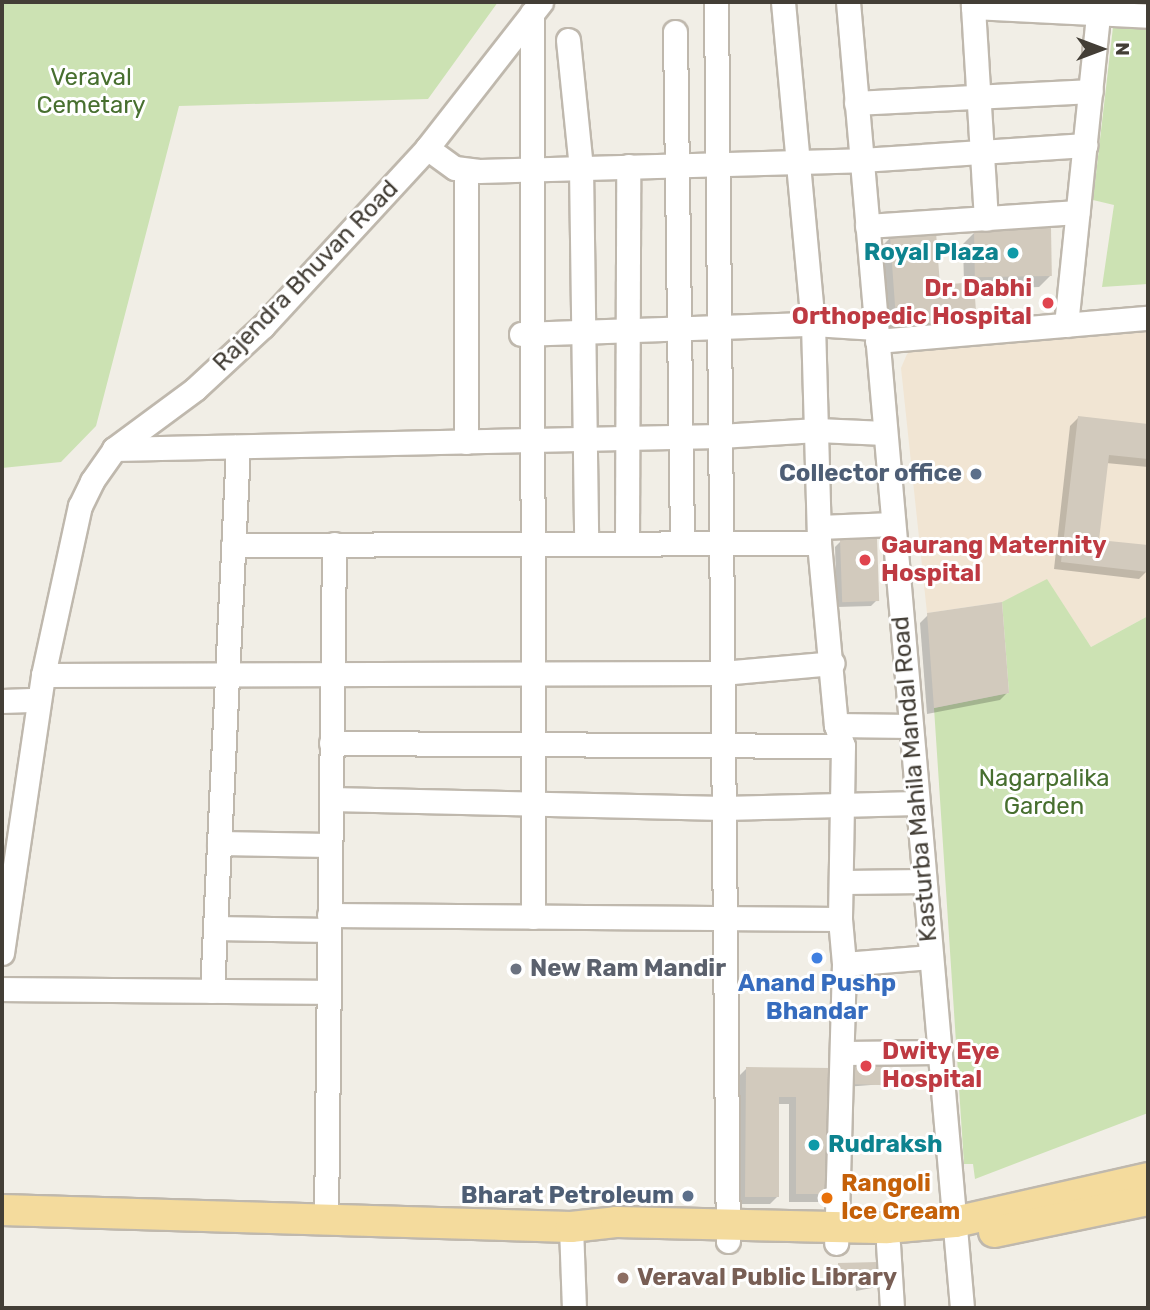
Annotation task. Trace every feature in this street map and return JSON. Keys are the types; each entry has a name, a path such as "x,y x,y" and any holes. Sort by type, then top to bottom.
{"main road":[{"path":"2,1210 584,1227 616,1222 728,1232 836,1235 956,1230 1148,1178"},
{"path":"836,1235 888,1244 956,1230 1148,1200"}],"street":[{"path":"716,2 728,1232"},
{"path":"783,2 795,162 813,324 819,535 845,803 844,883 840,919 844,964 843,1053 836,1235"},
{"name":"Kasturba Mahila Mandal Road","path":"848,2 962,1308"},
{"path":"986,219 973,4 1148,16"},
{"path":"533,918 534,440 527,334 537,7"},
{"name":"Rajendra Bhuvan Road","path":"2,953 5,912 38,700 80,506 114,449 242,348 427,148 537,7"},
{"path":"1066,325 1098,13"},
{"path":"675,32 682,542"},
{"path":"568,40 581,167 586,542"},
{"path":"856,103 1091,91"},
{"path":"427,148 445,163 466,171 861,160 1085,145"},
{"path":"627,542 628,166"},
{"path":"466,171 466,442"},
{"path":"867,226 1078,212"},
{"path":"527,334 719,331 813,324 876,334 1066,325 1148,317"},
{"path":"114,449 720,436 817,430 885,433"},
{"path":"212,991 238,447"},
{"path":"233,545 721,543 819,535 893,524"},
{"path":"326,1220 334,544"},
{"path":"43,674 535,676 722,673 833,663"},
{"path":"2,701 38,700"},
{"path":"331,743 534,747 723,746 839,736 911,726"},
{"path":"331,799 724,807 917,803"},
{"path":"219,843 330,845"},
{"path":"844,883 924,881"},
{"path":"215,928 329,922 533,918 840,919"},
{"path":"844,964 931,957"},
{"path":"2,989 329,992"},
{"path":"843,1053 939,1052"},
{"path":"574,1308 584,1227"},
{"path":"888,1244 892,1308"}],"shaded area":[{"path":"1148,326 1148,616 1091,647 1047,580 1002,602 927,613 901,368 907,354 920,344"}],"green space":[{"name":"Veraval Cemetary","path":"2,2 498,2 428,99 179,106 96,426 61,462 2,468"},
{"path":"1113,27 1148,29 1148,284 1102,287 1114,205 1093,200"},
{"name":"Nagarpalika Garden","path":"1047,579 1091,647 1148,616 1148,1113 975,1179 973,1164 964,1164 934,708 1009,693 1002,602"}],"building":[{"name":"Royal Plaza","path":"1051,228 1052,276 975,277 974,229"},
{"path":"936,232 940,285 974,282 977,327 897,333 890,236"},
{"path":"1078,416 1148,424 1148,459 1109,455 1099,540 1148,545 1148,572 1061,562"},
{"path":"877,538 879,601 842,602 840,539"},
{"path":"1002,602 1009,693 934,708 927,613"},
{"path":"849,1056 887,1057 886,1085 848,1084"},
{"name":"Rudraksh","path":"746,1067 832,1068 832,1194 796,1194 796,1097 779,1097 779,1197 745,1197"},
{"path":"878,1262 879,1288 859,1288 858,1274 838,1275 838,1263"}],"place":[{"name":"Royal Plaza","path":"1013,253"},
{"name":"Dr. Dabhi Orthopedic Hospital","path":"1048,303"},
{"name":"Collector office","path":"976,474"},
{"name":"Gaurang Maternity Hospital","path":"865,560"},
{"name":"Anand Pushp Bhandar","path":"817,958"},
{"name":"New Ram Mandir","path":"516,969"},
{"name":"Dwity Eye Hospital","path":"866,1066"},
{"name":"Rudraksh","path":"814,1145"},
{"name":"Bharat Petroleum","path":"688,1196"},
{"name":"Rangoli Ice Cream","path":"827,1198"},
{"name":"Veraval Public Library","path":"623,1278"}]}
